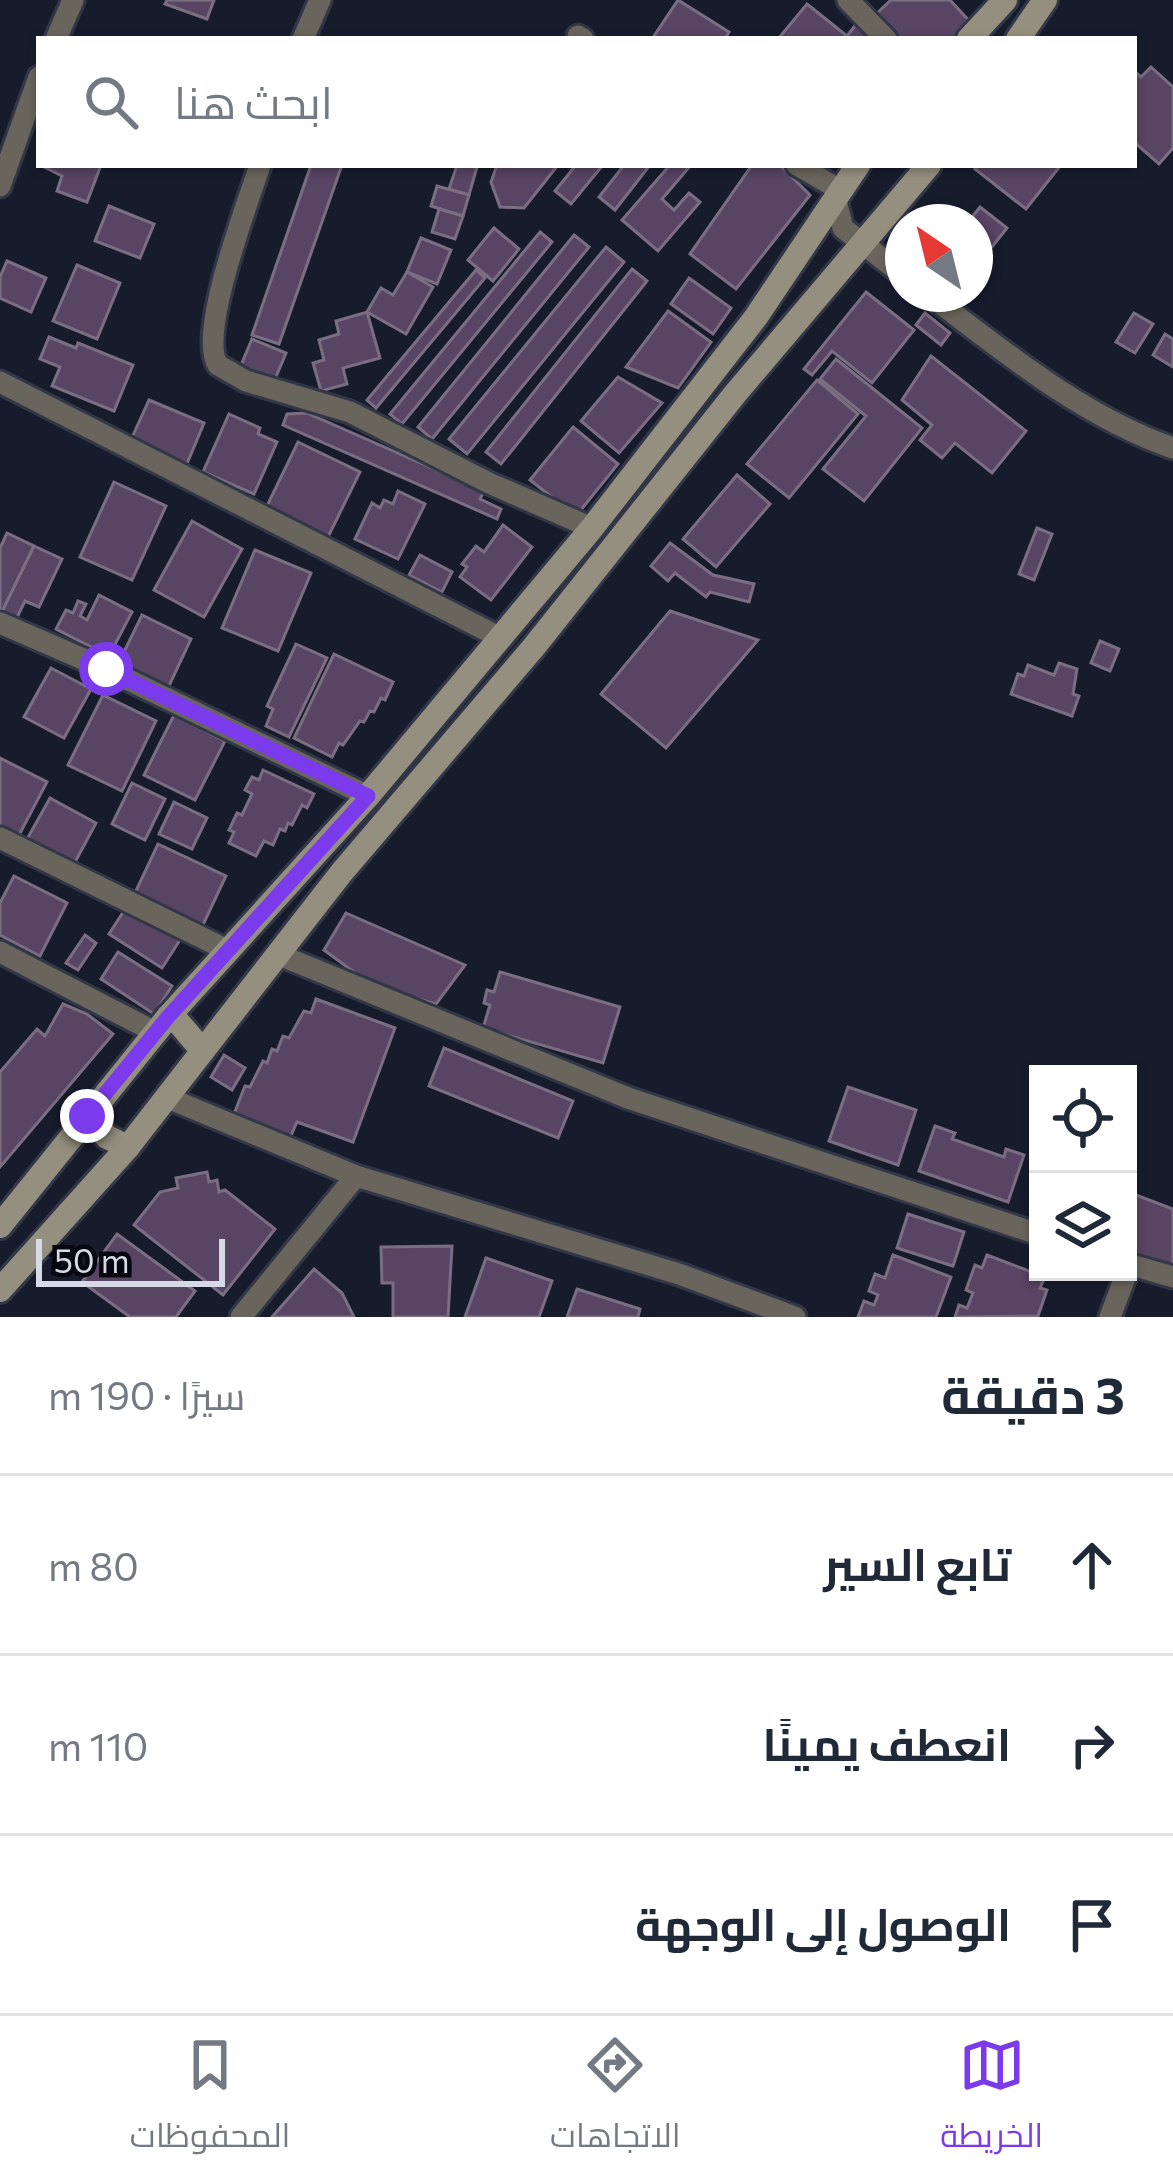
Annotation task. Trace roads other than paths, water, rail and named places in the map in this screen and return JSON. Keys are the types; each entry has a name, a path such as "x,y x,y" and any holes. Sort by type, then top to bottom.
{"main road":[{"path":"972,36 1005,0"},
{"path":"1020,36 1045,0"},
{"path":"0,1226 161,1024 368,796 592,528 744,332 856,168"},
{"path":"0,1290 128,1147 277,954 926,168"},
{"path":"161,1024 178,1022 202,1050"},
{"path":"87,1116 106,1137 128,1147"}],"street":[{"path":"57,36 73,0"},
{"path":"303,36 320,0"},
{"path":"848,0 883,36"},
{"path":"0,186 36,85"},
{"path":"259,168 227,267 210,345 218,365 246,381 350,412 489,483 592,528"},
{"path":"801,168 838,194 843,228 885,261"},
{"path":"953,312 1071,396 1173,448"},
{"path":"0,382 500,638"},
{"path":"0,622 368,796"},
{"path":"0,838 227,950"},
{"path":"0,952 161,1024"},
{"path":"277,954 628,1098 1029,1231"},
{"path":"168,1097 356,1175 679,1274 795,1317"},
{"path":"241,1317 356,1175"},
{"path":"1137,1269 1173,1277"},
{"path":"1110,1317 1123,1281"}]}
